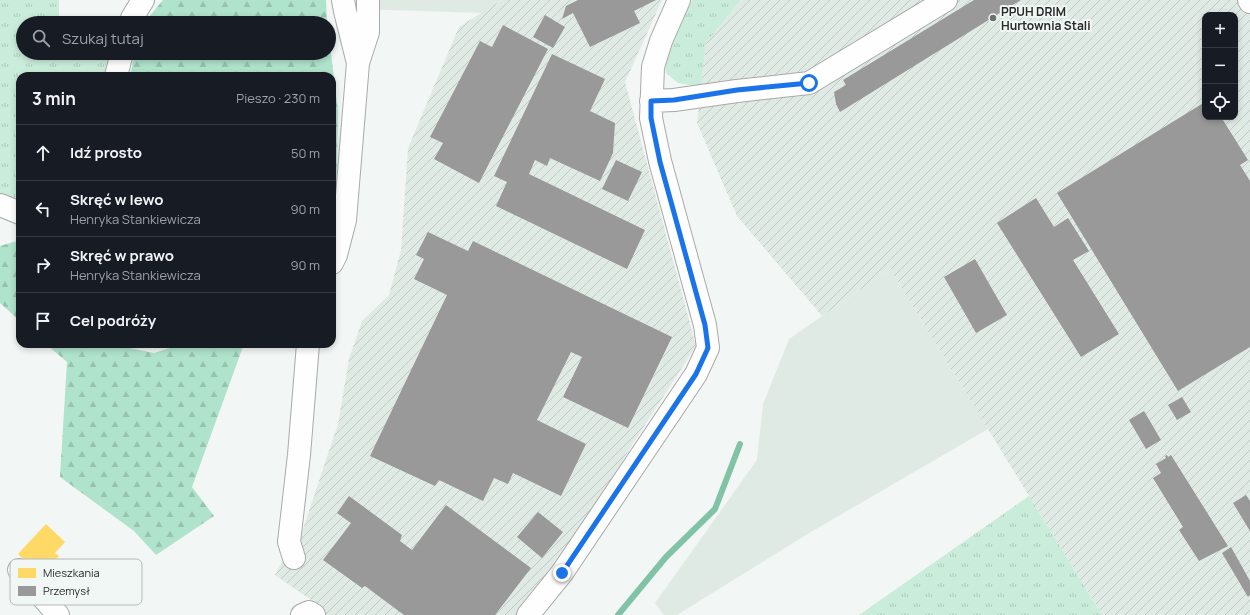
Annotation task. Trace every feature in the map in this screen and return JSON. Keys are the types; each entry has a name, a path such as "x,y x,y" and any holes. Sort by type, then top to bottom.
{"street":[{"path":"133,16 143,0"},
{"path":"343,0 358,64"},
{"path":"336,255 345,220 358,64 368,32 368,0"},
{"path":"528,615 562,573 612,501 696,374 708,348 705,325 660,162 651,118 653,68 661,41 679,0"},
{"path":"651,101 674,100 737,90 809,83 946,0"},
{"path":"117,72 120,60"},
{"path":"0,205 16,211"},
{"path":"294,558 289,542 299,455 308,348"},
{"path":"49,605 58,615"},
{"path":"302,615 309,612 314,615"}],"shaded area":[{"path":"358,0 502,0 483,13 359,9"},
{"path":"502,0 662,0 625,82 696,346 634,442 573,541 516,615 316,615 324,609 275,575 283,560 297,547 338,424 349,359 362,321 389,295 401,250 408,148 459,27"},
{"path":"741,0 1250,0 1250,615 1102,615 890,269 822,316 737,216 697,123 706,43"},
{"path":"890,269 988,429 811,532 677,615 664,615 655,603 757,460 763,404 789,339"}],"green space":[{"path":"0,0 59,0 59,16 16,16 16,60 110,60 108,72 16,72 16,206 0,201"},
{"path":"163,0 326,0 327,16 150,16"},
{"path":"692,0 741,0 706,43 701,87 678,83 666,73 665,53"},
{"path":"133,60 332,60 333,72 131,72"},
{"path":"336,95 338,111 336,210"},
{"path":"16,241 16,317 0,303 0,246"},
{"path":"51,348 130,348 154,353 170,348 243,348 192,487 214,516 156,555 134,531 60,477 67,362"},
{"path":"1029,496 1102,615 859,615"}],"building: Mieszkania":[{"path":"46,524 65,542 55,553 59,556 56,559 23,559 18,554"}],"building: Przemysł":[{"path":"578,0 656,0 634,11 640,23 590,47 573,13 562,19 566,6"},
{"path":"974,0 1021,0 840,112 836,104 834,92 846,85 843,80"},
{"path":"545,15 565,27 553,48 533,37"},
{"path":"503,25 548,49 479,183 434,159 443,143 430,137 480,41 492,47"},
{"path":"552,54 605,79 590,111 615,123 613,153 600,181 550,158 547,166 535,160 529,174 645,230 627,269 496,206 507,182 494,176"},
{"path":"1202,104 1202,120 1223,120 1248,160 1240,165 1250,181 1250,347 1178,391 1057,193"},
{"path":"616,160 642,172 628,201 602,189"},
{"path":"1036,198 1054,227 1068,218 1089,251 1073,260 1119,334 1081,357 997,223"},
{"path":"428,232 468,251 473,241 672,337 628,428 563,397 582,357 571,352 537,420 586,444 561,496 513,473 508,484 494,478 483,501 439,480 435,486 370,456 447,295 414,279 424,259 416,255"},
{"path":"975,259 1007,315 976,333 944,277"},
{"path":"1182,397 1191,412 1177,420 1168,405"},
{"path":"1144,411 1161,440 1146,449 1129,420"},
{"path":"1167,455 1168,457 1171,455 1228,546 1199,561 1179,530 1183,527 1153,478 1161,473 1156,464 1166,458 1165,456"},
{"path":"1246,495 1250,501 1250,531 1233,503"},
{"path":"349,496 402,535 400,541 412,550 446,505 531,568 495,615 404,615 365,586 362,588 323,560 351,523 337,513"},
{"path":"538,512 563,532 542,558 517,537"},
{"path":"1231,547 1250,581 1250,595 1248,597 1222,553"}],"waterway":[{"path":"618,615 666,557 715,509 740,444"}],"place":[{"name":"PPUH DRIM Hurtownia Stali","path":"993,18"}],"route":[{"path":"562,573 612,501 696,374 708,348 705,325 660,162 651,118 651,101 674,100 737,90 809,83"}]}
